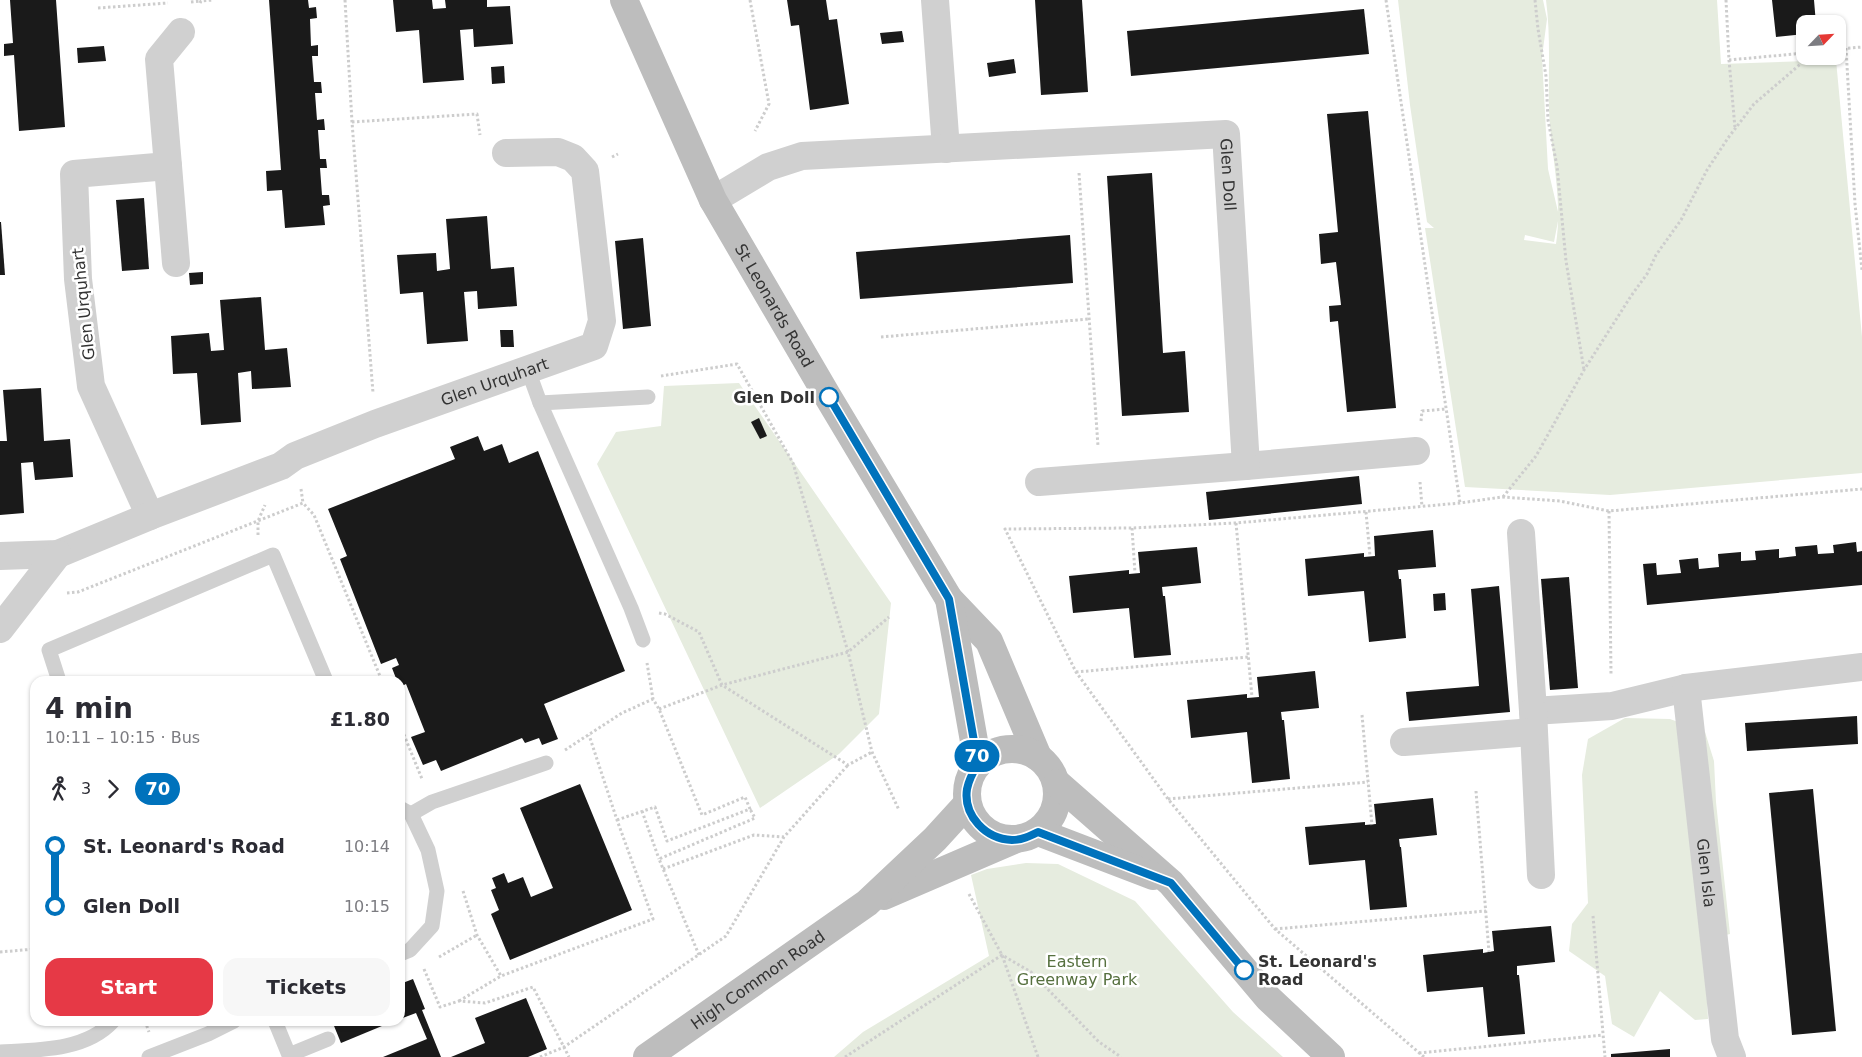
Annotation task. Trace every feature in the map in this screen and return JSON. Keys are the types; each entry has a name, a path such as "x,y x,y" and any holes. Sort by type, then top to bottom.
{"street":[{"name":"St Leonards Road","path":"624,0 713,200 949,599 989,641 1038,757"},
{"path":"935,0 946,149"},
{"path":"176,263 159,59 181,32"},
{"name":"Glen Doll","path":"713,200 768,167 802,156 1226,134 1246,466"},
{"name":"Glen Urquhart","path":"0,556 58,554 150,516 281,466 295,456 375,424 594,346 602,321 585,171 573,158 558,152 506,152"},
{"name":"Glen Urquhart","path":"150,516 91,386 78,279 74,174 168,166"},
{"path":"1038,482 1416,451"},
{"path":"1521,533 1542,874"},
{"name":"Glen Urquhart","path":"0,629 58,554"},
{"name":"St Leonards Road","path":"949,599 978,764"},
{"path":"1404,742 1533,722 1612,706 1686,688 1862,666"},
{"name":"Glen Isla","path":"1686,688 1725,1038 1732,1057"},
{"path":"1026,836 1048,823 1055,810 1058,797 1056,783 1046,764 1038,757 1020,750 1000,750 978,764 970,776 967,790 968,804 974,819 984,831 998,838 1026,836 1171,883"},
{"path":"1056,783 1171,883 1268,998 1331,1057"},
{"name":"High Common Road","path":"647,1057 867,903 935,839 968,804"},
{"name":"High Common Road","path":"867,903 1026,836"}],"lane":[{"path":"528,370 540,402 631,608 642,640"},
{"path":"540,402 648,397"},
{"path":"57,676 49,650 273,555 324,676"},
{"path":"405,952 410,950 432,926 437,891 428,850 405,811 546,763"},
{"path":"0,1052 55,1049 86,1040 109,1026"},
{"path":"277,1026 289,1055 328,1039"},
{"path":"149,1057 204,1028"}],"path":[{"path":"345,0 352,122 375,424"},
{"path":"750,0 769,104 755,131"},
{"path":"1386,0 1460,504"},
{"path":"1535,0 1546,76 1548,120 1557,166 1566,261 1572,288 1584,370"},
{"path":"1726,0 1729,60 1736,129"},
{"path":"182,2 201,1"},
{"path":"98,8 173,3"},
{"path":"1862,47 1846,48 1855,204 1862,270"},
{"path":"1729,60 1796,53"},
{"path":"1502,497 1536,456 1584,370 1630,296 1647,274 1656,255 1681,220 1707,170 1754,104 1799,65"},
{"path":"352,122 477,114 482,152 506,152"},
{"path":"1076,142 1100,477"},
{"path":"881,337 1089,319"},
{"path":"653,377 737,364 793,463 848,652 872,752 899,810"},
{"path":"258,561 258,521 281,466"},
{"path":"1424,1057 1275,929 1168,799 1076,672 1005,529 1132,528 1236,523 1460,504 1502,497 1560,501 1609,511 1862,489"},
{"path":"1609,511 1612,706"},
{"path":"1366,512 1370,556"},
{"path":"1236,523 1252,698"},
{"path":"1132,528 1136,573"},
{"path":"631,608 665,614 699,632 722,686 848,765"},
{"path":"659,709 722,686 848,652 889,617"},
{"path":"642,640 653,700 659,709 702,815 745,797 755,818 659,859"},
{"path":"1076,672 1248,657"},
{"path":"546,763 622,713 653,700"},
{"path":"1362,715 1372,825"},
{"path":"424,967 440,1007 458,1002 500,976 653,919 589,735"},
{"path":"405,737 432,802"},
{"path":"540,1057 564,1047 726,936 784,837 848,765 872,752"},
{"path":"1168,799 1368,782"},
{"path":"1476,791 1489,952"},
{"path":"617,820 654,807 667,841 750,809"},
{"path":"642,811 659,859 699,955"},
{"path":"663,869 754,835 784,837"},
{"path":"966,886 1002,955 1038,1057"},
{"path":"1275,929 1486,910"},
{"path":"1593,916 1605,1057"},
{"path":"477,934 500,976"},
{"path":"0,952 30,949"},
{"path":"845,1057 1002,955"},
{"path":"1002,955 1031,972 1099,1042 1121,1057"},
{"path":"458,1002 485,1003 533,986 569,1057"},
{"path":"1418,1053 1603,1035"}],"green space":[{"path":"1398,0 1543,0 1547,19 1542,57 1548,169 1558,212 1549,111 1549,42 1546,0 1717,0 1721,64 1796,61 1796,65 1836,65 1862,337 1862,473 1610,495 1465,487 1425,228 1434,228 1427,222 1410,105","holes":["1558,222 1556,244 1524,240 1525,235 1554,242"]},
{"path":"739,383 891,603 879,714 839,754 760,808 597,464 616,432 661,426 664,386"},
{"path":"1625,718 1670,719 1705,732 1714,761 1716,802 1730,934 1704,940 1708,1019 1695,1020 1660,991 1634,1037 1612,1024 1605,976 1569,951 1572,924 1588,903 1582,775 1588,739"},
{"name":"Eastern Greenway Park","path":"1026,863 1058,864 1135,901 1233,1012 1283,1057 834,1057 863,1032 989,956 971,875 987,869"}],"building":[{"path":"10,0 56,0 65,127 19,131 14,55 4,56 4,44 13,43"},
{"path":"269,0 308,0 309,8 316,7 317,18 310,19 311,46 318,45 318,56 312,56 314,82 321,82 322,93 315,93 317,120 324,119 325,130 318,130 320,159 326,159 327,168 320,168 322,195 329,195 330,205 323,206 325,225 285,228 282,190 267,191 266,171 281,170"},
{"path":"393,0 432,0 433,9 446,8 445,0 487,0 487,7 510,6 513,44 474,47 473,29 460,30 464,80 423,83 419,30 396,32"},
{"path":"787,0 826,0 829,20 837,19 849,104 810,110 799,25 791,26"},
{"path":"1035,0 1082,0 1088,92 1041,95"},
{"path":"1772,0 1814,0 1815,15 1796,15 1796,35 1776,37"},
{"path":"1364,9 1369,54 1131,76 1127,31"},
{"path":"902,31 904,42 882,44 880,33"},
{"path":"104,46 106,61 78,63 77,48"},
{"path":"1014,59 1016,73 989,77 987,63"},
{"path":"504,66 505,83 492,84 491,67"},
{"path":"1368,111 1396,408 1347,412 1338,321 1330,322 1329,306 1341,305 1336,262 1321,264 1319,234 1338,232 1327,114"},
{"path":"1152,173 1163,353 1185,351 1189,412 1122,416 1107,176"},
{"path":"144,198 149,269 122,271 116,200"},
{"path":"487,216 491,269 514,267 517,306 478,309 477,291 464,292 468,341 427,344 423,292 400,294 397,255 436,253 437,271 450,269 446,219"},
{"path":"1,222 5,275 0,275"},
{"path":"1070,235 1073,283 860,299 856,252"},
{"path":"643,238 651,326 623,329 615,241"},
{"path":"203,272 203,284 190,285 189,273"},
{"path":"261,297 265,350 287,348 291,387 252,389 251,371 238,373 241,422 201,425 197,373 173,374 171,336 209,333 211,351 224,350 220,300"},
{"path":"500,330 513,330 514,347 501,347"},
{"path":"41,388 44,441 70,439 73,477 35,480 33,462 21,463 24,513 0,515 0,441 7,441 3,390"},
{"path":"759,418 767,436 760,439 751,422"},
{"path":"478,436 484,451 502,444 509,463 538,451 625,671 544,704 558,739 542,745 539,738 525,743 522,738 441,771 436,760 423,765 411,737 425,732 405,684 405,676 395,676 392,668 399,665 396,658 381,664 340,559 347,556 328,509 455,459 450,447"},
{"path":"1359,476 1362,504 1209,520 1206,492"},
{"path":"1433,530 1436,567 1398,570 1399,579 1401,579 1406,638 1369,642 1364,591 1308,596 1305,559 1364,553 1364,557 1375,556 1374,536"},
{"path":"1856,542 1857,552 1862,551 1862,585 1647,605 1643,564 1656,563 1657,575 1681,573 1679,560 1698,558 1699,569 1719,567 1718,554 1741,552 1741,561 1756,560 1755,551 1779,549 1779,558 1796,556 1795,547 1817,545 1818,554 1834,553 1833,545"},
{"path":"1197,547 1201,583 1162,587 1163,596 1165,596 1171,655 1134,658 1129,608 1073,613 1069,576 1129,570 1129,574 1140,573 1138,552"},
{"path":"1569,577 1578,688 1550,690 1541,579"},
{"path":"1499,586 1510,712 1409,721 1406,692 1479,686 1471,589"},
{"path":"1445,593 1446,610 1434,611 1433,594"},
{"path":"1315,671 1319,708 1281,712 1282,720 1284,720 1290,779 1252,783 1247,732 1191,738 1187,700 1247,694 1247,698 1259,697 1257,677"},
{"path":"1857,716 1858,744 1747,751 1745,723"},
{"path":"580,784 632,910 510,960 491,914 499,910 491,890 496,888 492,878 504,873 508,883 523,877 531,897 553,888 520,808"},
{"path":"1813,789 1836,1031 1792,1035 1769,793"},
{"path":"1433,798 1437,835 1399,839 1407,907 1370,910 1365,860 1309,865 1305,827 1365,822 1365,825 1376,824 1374,804"},
{"path":"1551,926 1555,962 1517,966 1525,1034 1488,1037 1483,987 1427,992 1423,955 1483,949 1483,953 1494,951 1492,931"},
{"path":"413,979 425,1009 422,1010 441,1057 383,1057 427,1039 416,1013 405,1017 405,982"},
{"path":"526,998 547,1049 528,1057 451,1057 485,1043 475,1018"},
{"path":"334,1026 382,1026 341,1043"},
{"path":"1670,1049 1670,1057 1611,1057 1611,1054"}],"bus line":[{"name":"70","path":"829,397 939,579 949,599 978,764 970,776 967,790 968,804 974,819 984,831 998,838 1014,840 1027,838 1038,832 1171,883 1244,970"}],"place":[{"name":"Glen Doll","path":"829,397"},
{"name":"St. Leonard's Road","path":"1244,970"}]}
